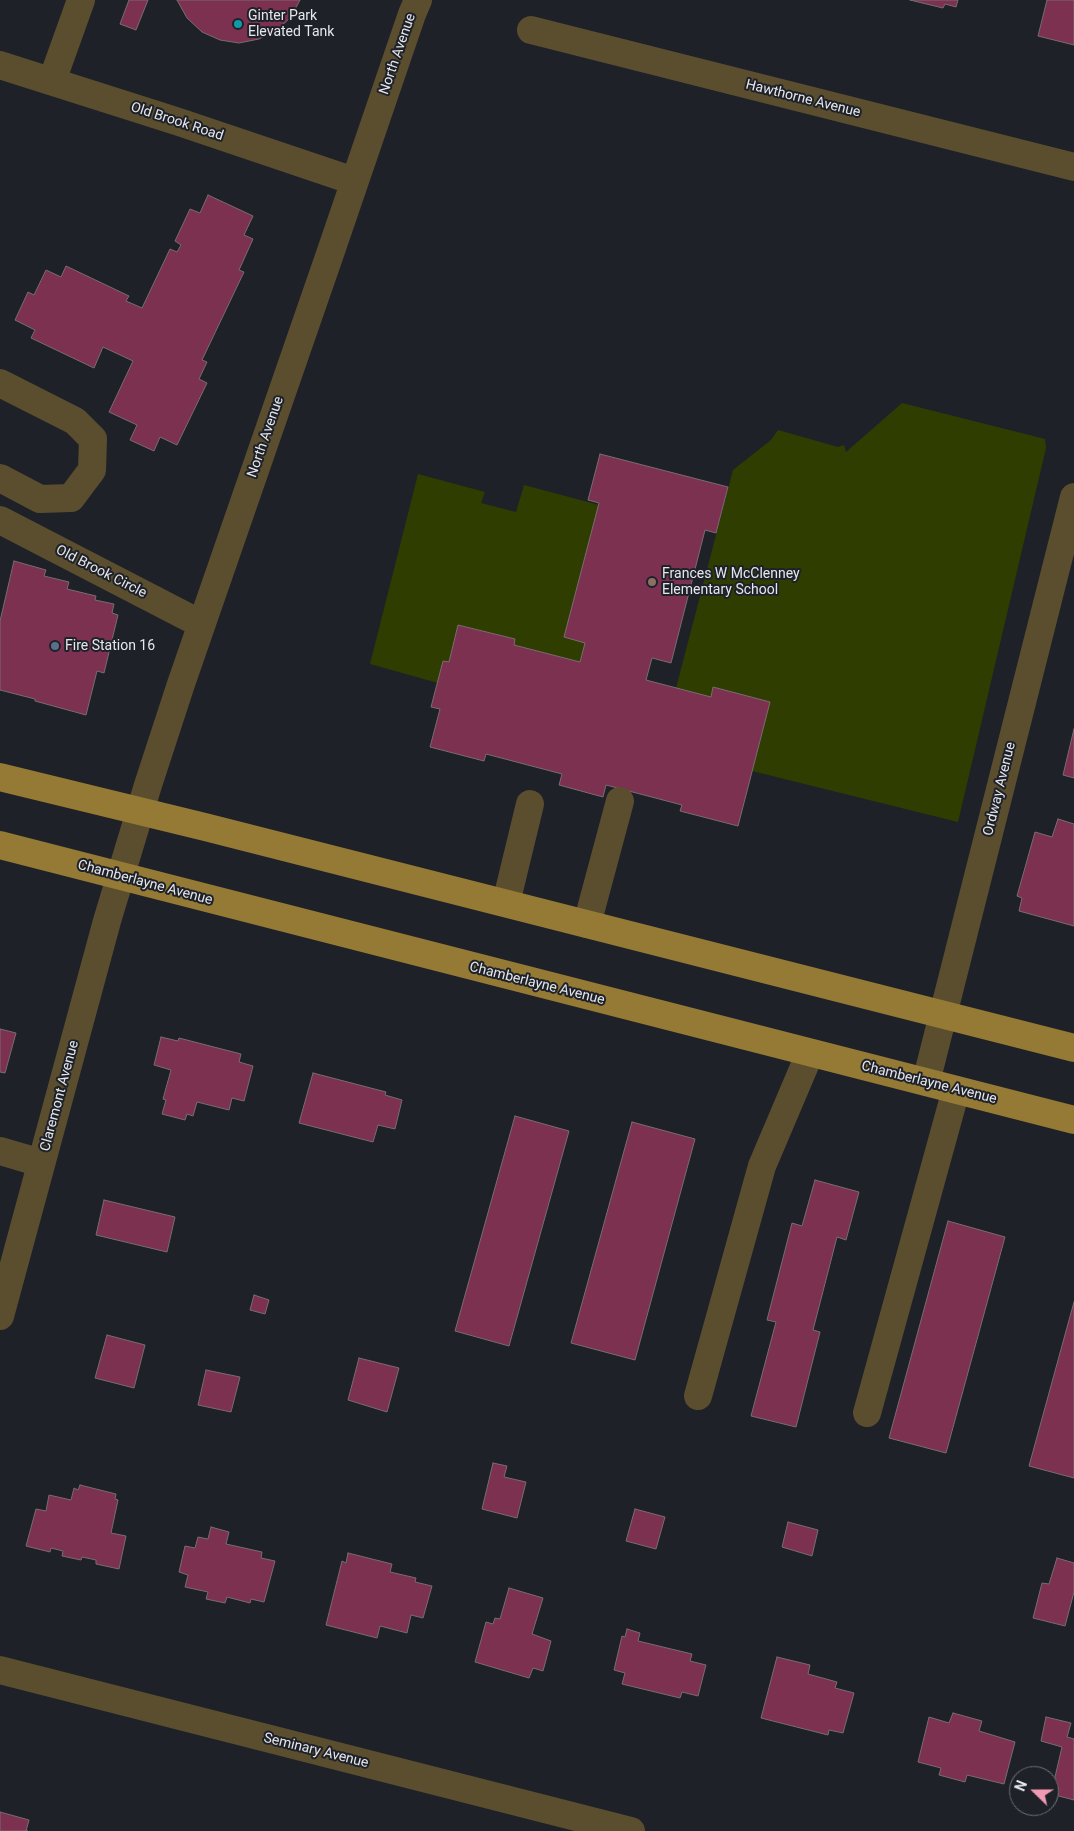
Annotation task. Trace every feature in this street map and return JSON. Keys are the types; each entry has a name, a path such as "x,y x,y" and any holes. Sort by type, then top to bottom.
{"main road":[{"path":"0,777 205,827 1074,1048"},
{"name":"Chamberlayne Avenue","path":"0,845 1074,1120"}],"street":[{"path":"52,81 81,0"},
{"name":"North Avenue","path":"120,876 201,624 418,0"},
{"name":"Hawthorne Avenue","path":"531,30 1074,167"},
{"name":"Old Brook Road","path":"0,65 354,181"},
{"path":"0,383 75,421 93,439 92,470 71,498 40,499 0,478"},
{"name":"Ordway Avenue","path":"926,1082 1074,497"},
{"name":"Old Brook Circle","path":"0,520 201,624"},
{"path":"587,924 620,801"},
{"path":"506,903 530,804"},
{"name":"Claremont Avenue","path":"0,1316 120,876"},
{"path":"698,1396 762,1166 810,1053"},
{"path":"867,1413 956,1090"},
{"path":"0,1151 41,1163"},
{"name":"Seminary Avenue","path":"0,1670 631,1831"}],"green space":[{"path":"902,403 1045,439 1046,448 958,822 752,771 769,702 713,688 711,697 676,688 733,470 771,440 778,430 838,447 844,445 846,452"},
{"path":"418,474 485,492 481,503 516,512 524,485 599,505 585,643 580,662 514,645 515,639 459,625 449,662 443,661 438,683 370,664"}],"building":[{"path":"129,0 148,0 136,30 120,24"},
{"name":"Ginter Park Elevated Tank","path":"177,0 300,0 291,17 277,30 259,39 239,43 220,40 202,32 187,18"},
{"path":"910,0 958,0 956,7 945,4 943,8"},
{"path":"1047,0 1074,0 1074,45 1038,36"},
{"path":"208,195 253,216 244,235 253,239 239,270 244,272 202,360 207,362 199,379 207,383 177,445 160,437 154,451 130,440 137,425 109,412 133,361 103,347 94,368 31,338 35,330 15,320 28,292 34,295 46,270 61,277 66,266 129,296 126,301 142,308 170,249 177,252 181,245 175,241 190,209 200,213"},
{"path":"600,454 728,487 716,533 705,530 671,663 652,658 646,680 711,697 713,687 770,702 738,826 680,811 682,805 606,785 603,797 559,785 562,774 486,754 484,761 430,747 440,709 431,707 443,661 449,662 458,625 515,639 514,645 580,662 585,643 564,637 599,503 588,500"},
{"name":"Fire Station 16","path":"14,561 46,570 44,576 69,582 67,589 96,596 95,600 114,604 112,613 118,615 104,673 97,671 86,715 0,690 0,621"},
{"path":"1074,729 1074,778 1063,775"},
{"path":"1058,819 1074,824 1074,926 1019,911 1022,898 1017,896 1035,832 1052,837"},
{"path":"0,1029 16,1033 5,1073 0,1072"},
{"path":"161,1037 178,1041 179,1038 241,1054 239,1062 253,1066 244,1101 232,1098 229,1110 197,1102 193,1116 187,1114 185,1120 162,1114 166,1100 163,1099 171,1070 154,1065"},
{"path":"313,1073 386,1092 385,1095 402,1100 395,1129 378,1125 373,1142 299,1123"},
{"path":"515,1116 569,1131 509,1346 455,1331"},
{"path":"632,1122 695,1139 635,1360 571,1343"},
{"path":"815,1180 859,1192 846,1240 837,1237 813,1330 820,1332 796,1427 751,1416 776,1322 767,1320 792,1223 802,1226"},
{"path":"104,1200 175,1217 167,1252 96,1235"},
{"path":"948,1221 1005,1237 946,1453 889,1438"},
{"path":"254,1295 269,1300 265,1314 250,1310"},
{"path":"1074,1302 1074,1478 1029,1466"},
{"path":"107,1335 145,1345 134,1388 95,1378"},
{"path":"359,1358 399,1368 387,1412 348,1400"},
{"path":"206,1370 240,1377 231,1412 198,1405"},
{"path":"493,1463 507,1466 504,1477 526,1482 517,1518 482,1509"},
{"path":"80,1485 116,1494 115,1499 118,1500 111,1533 126,1536 119,1569 96,1564 96,1560 82,1557 81,1560 62,1556 63,1551 51,1548 50,1552 26,1546 36,1509 46,1511 49,1495 71,1500 74,1488 78,1490"},
{"path":"635,1509 665,1517 656,1549 626,1541"},
{"path":"788,1522 818,1530 812,1556 782,1547"},
{"path":"211,1527 229,1532 226,1544 262,1552 261,1558 275,1561 264,1602 251,1599 250,1603 227,1597 225,1603 206,1599 208,1592 185,1587 188,1575 179,1572 185,1546 195,1548 198,1537 208,1539"},
{"path":"348,1553 392,1564 390,1572 416,1578 415,1582 432,1586 423,1618 411,1615 407,1633 380,1626 377,1638 326,1625 342,1561 346,1563"},
{"path":"1057,1558 1074,1563 1074,1592 1065,1626 1033,1618 1042,1583 1049,1584"},
{"path":"509,1588 543,1598 532,1634 551,1641 543,1671 533,1668 529,1678 475,1662 486,1622 493,1624 495,1618 500,1619"},
{"path":"627,1629 640,1633 638,1641 692,1654 690,1661 706,1665 698,1696 682,1692 680,1698 622,1684 625,1673 614,1670 622,1636 625,1637"},
{"path":"777,1657 810,1665 808,1674 837,1682 835,1688 854,1693 843,1733 829,1730 828,1735 761,1718"},
{"path":"953,1713 982,1721 979,1731 1015,1742 1004,1784 967,1775 965,1782 939,1775 941,1768 918,1762 929,1717 949,1723"},
{"path":"1046,1717 1071,1723 1067,1737 1074,1739 1074,1800 1059,1796 1058,1766 1062,1747 1041,1741"},
{"path":"0,1812 29,1820 26,1831 0,1831"}],"place":[{"name":"Ginter Park Elevated Tank","path":"238,24"},
{"name":"Frances W McClenney Elementary School","path":"652,582"},
{"name":"Fire Station 16","path":"55,646"}]}
